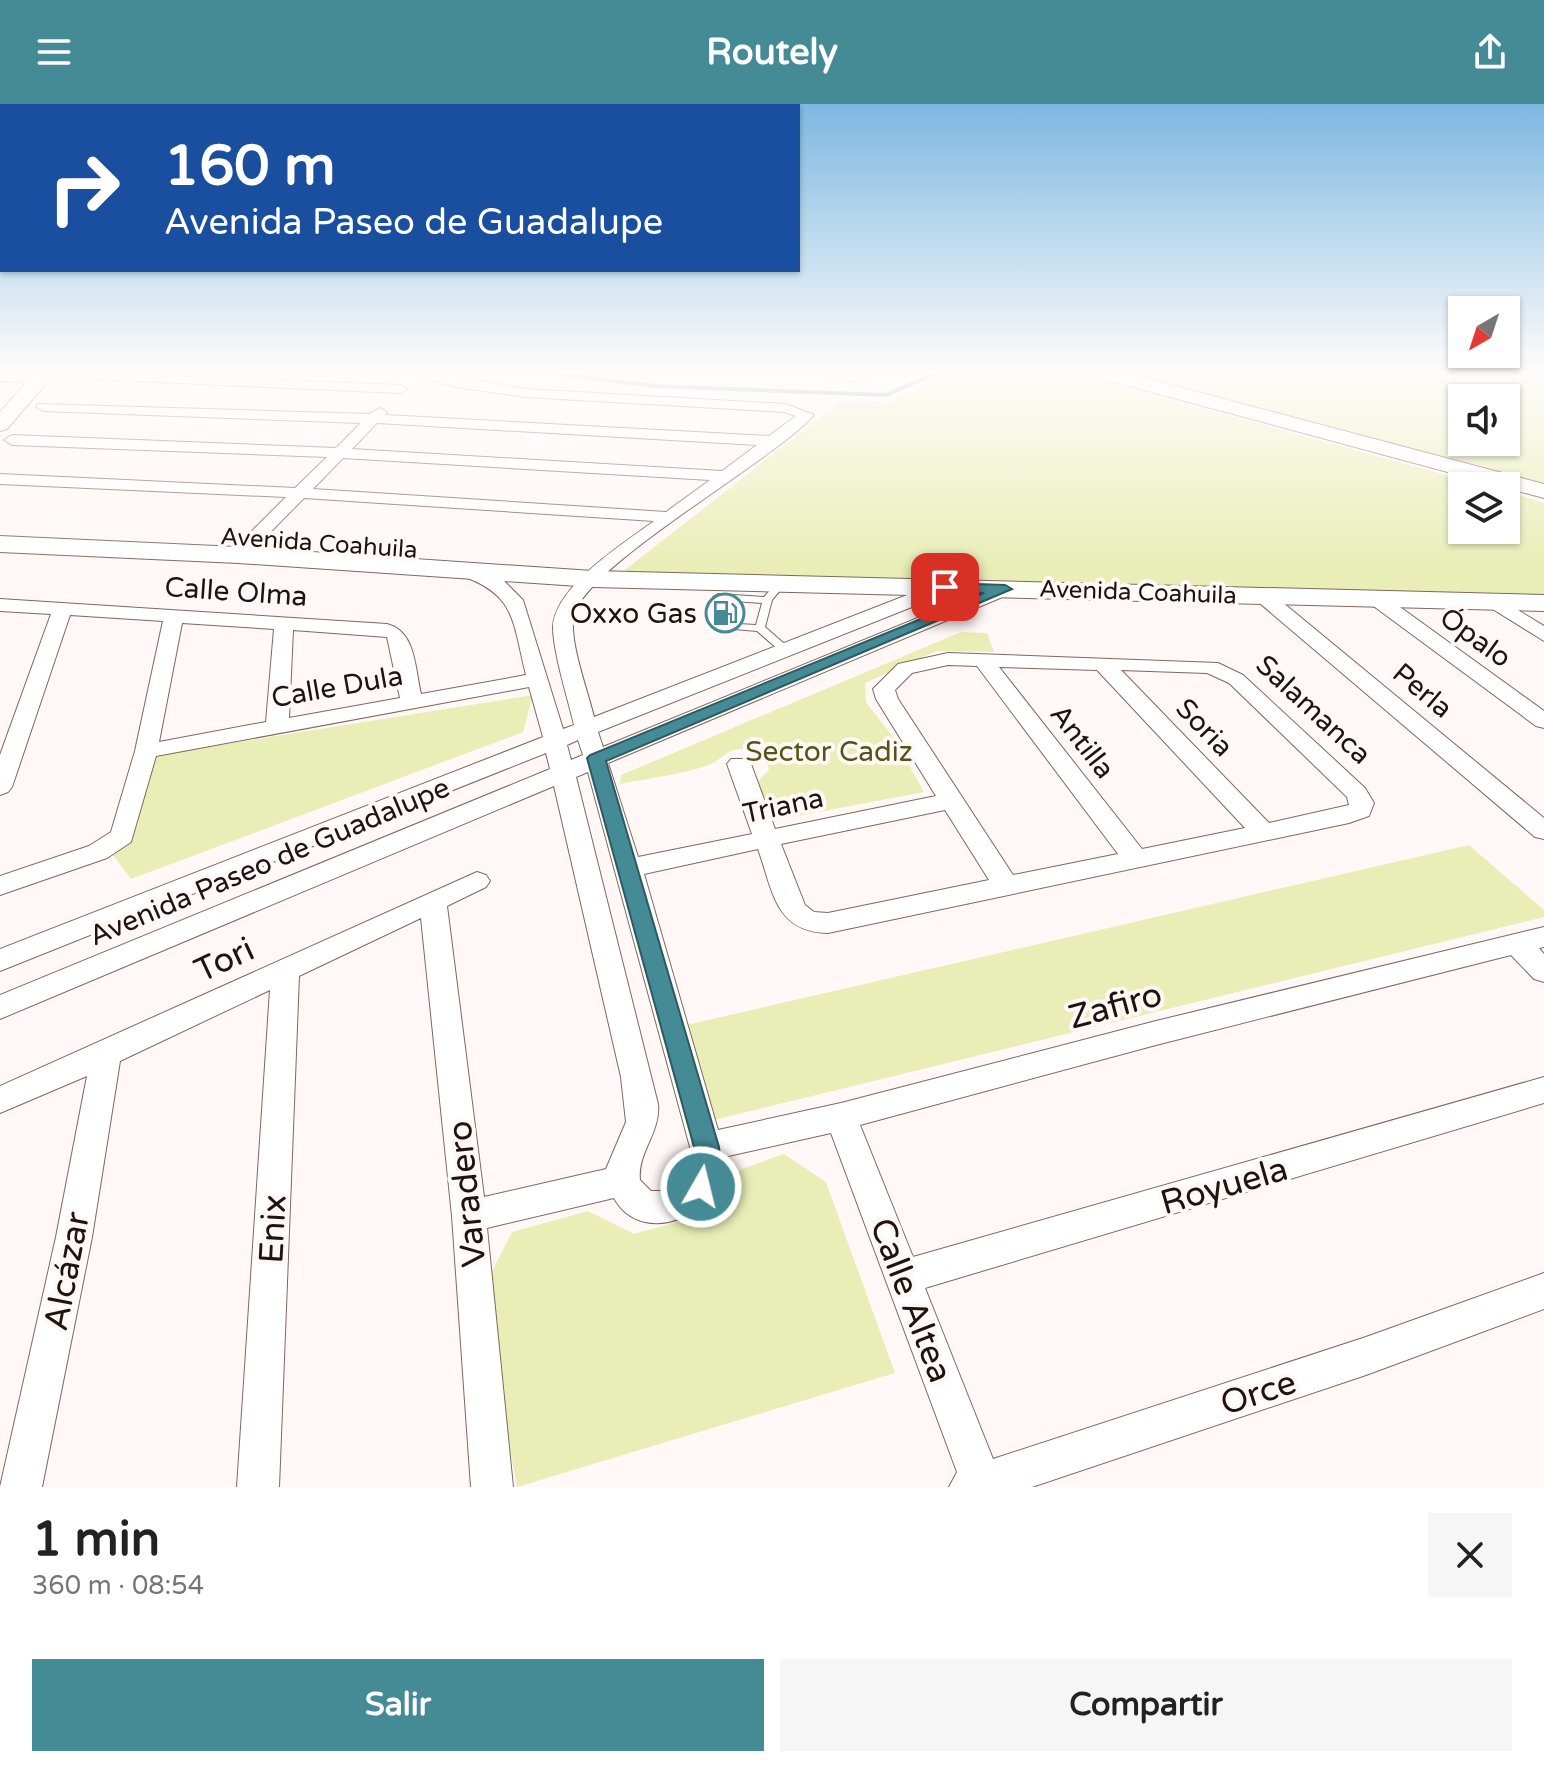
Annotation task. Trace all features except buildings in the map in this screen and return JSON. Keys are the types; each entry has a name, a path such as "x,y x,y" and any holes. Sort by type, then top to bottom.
{"street":[{"path":"79,437 725,476"},
{"path":"247,546 358,437"},
{"path":"691,437 771,441"},
{"path":"463,570 500,584 511,594 539,679 637,1077 643,1114 639,1136 625,1163 623,1181 631,1196 647,1207 666,1208 685,1202 701,1187 708,1166 706,1147 629,868 586,728 563,630 571,601 598,574 778,437"},
{"path":"1340,437 1544,493"},
{"path":"0,479 301,493 669,517"},
{"name":"Avenida Coahuila","path":"0,527 247,546 554,560 598,574"},
{"name":"Avenida Coahuila","path":"0,544 247,546 463,570 598,574 719,595 945,587 1544,603"},
{"name":"Avenida Paseo de Guadalupe","path":"0,960 945,587"},
{"name":"Avenida Paseo de Guadalupe","path":"0,1007 1005,589"},
{"name":"Perla","path":"1263,596 1544,831"},
{"name":"Ópalo","path":"1375,598 1544,721"},
{"path":"1493,601 1544,635"},
{"name":"Calle Olma","path":"0,605 375,628 394,633 399,640 412,703"},
{"path":"0,787 63,609"},
{"path":"0,886 98,852 122,836 146,751 174,615"},
{"path":"277,727 284,623"},
{"name":"Salamanca","path":"739,764 793,910 800,918 813,923 828,923 1349,815 1360,810 1362,803 1346,782 1224,671 1192,664 983,660 923,662 905,668 884,689 887,699 949,801"},
{"name":"Antilla","path":"983,660 1136,859"},
{"name":"Soria","path":"1103,664 1263,832"},
{"name":"Calle Dula","path":"146,751 539,679"},
{"path":"949,801 1006,886"},
{"name":"Triana","path":"629,868 949,801"},
{"name":"Tori","path":"0,1100 106,1054 477,881"},
{"name":"Varadero","path":"433,902 469,1216 492,1487"},
{"path":"1531,940 1544,971"},
{"name":"Zafiro","path":"706,1147 841,1117 1156,1033 1531,940"},
{"name":"Enix","path":"258,1487 285,971"},
{"name":"Alcázar","path":"21,1487 74,1237 106,1054"},
{"name":"Royuela","path":"903,1277 1544,1090"},
{"name":"Calle Altea","path":"841,1117 903,1277 976,1485"},
{"path":"469,1216 623,1181"},
{"name":"Orce","path":"976,1485 1366,1356 1544,1291"}],"lane":[{"path":"760,628 774,591"},
{"path":"716,619 737,627 760,628 784,649"}],"green space":[{"path":"796,437 1306,437 1448,476 1448,544 1520,544 1520,495 1544,503 1544,597 621,573"},
{"path":"1357,437 1448,437 1448,456 1520,456 1520,437 1544,437 1544,487 1520,481 1520,472 1488,472"},
{"name":"Sector Cadiz","path":"961,632 987,633 994,652 937,651 865,683 866,702 894,738 924,792 772,821 755,784 769,770 767,763 756,752 741,749 698,768 620,784 621,775"},
{"path":"533,695 523,732 131,879 113,855 138,825 151,756"},
{"path":"1469,845 1544,910 1544,917 710,1121 682,1026"},
{"path":"784,1154 826,1182 895,1373 517,1487 486,1320 489,1277 512,1232 588,1211 634,1234 680,1221 714,1205 728,1174"}],"place":[{"name":"Oxxo Gas","path":"725,613"}],"route":[{"path":"701,1187 708,1166 706,1147 596,758 1005,589 945,587"}]}
